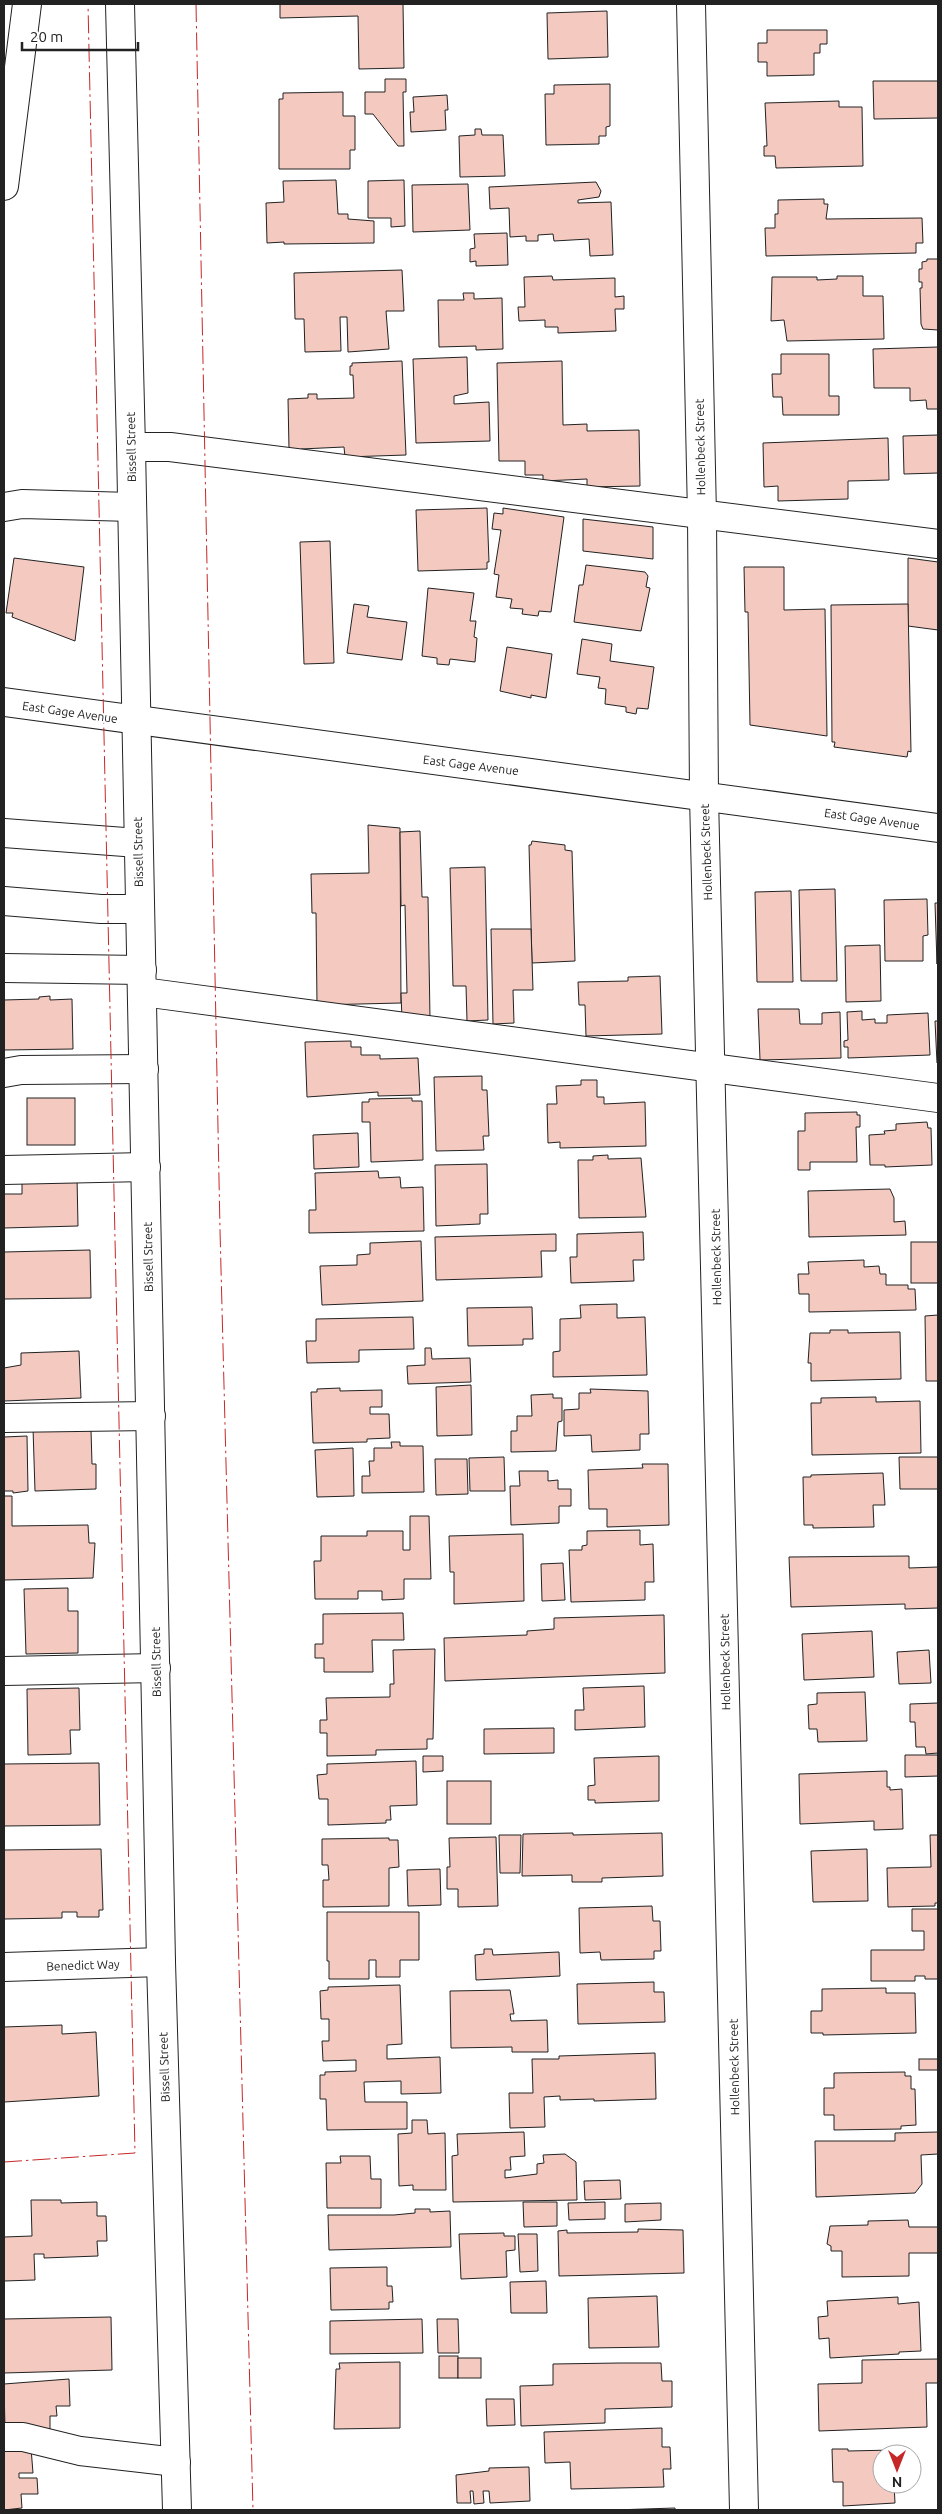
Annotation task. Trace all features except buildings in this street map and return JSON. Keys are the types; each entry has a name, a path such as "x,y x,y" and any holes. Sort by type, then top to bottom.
{"street":[{"path":"4,186 27,4"},
{"name":"Bissell Street","path":"120,4 131,447 161,1962 177,2510"},
{"name":"Hollenbeck Street","path":"690,4 702,515 704,796 712,1069 744,2510"},
{"path":"131,447 170,447 938,544"},
{"path":"4,507 22,504 132,507"},
{"name":"East Gage Avenue","path":"4,702 938,828"},
{"path":"4,833 138,843"},
{"path":"4,901 102,909 139,909"},
{"path":"4,968 142,981 712,1069 938,1098"},
{"path":"4,1073 21,1070 144,1069"},
{"path":"4,1170 146,1167"},
{"path":"4,1418 151,1416"},
{"path":"4,1671 156,1668"},
{"name":"Benedict Way","path":"4,1967 161,1962"},
{"path":"4,2438 23,2437 80,2451 176,2462"}],"power":[{"path":"4,2162 135,2153 88,4"},
{"path":"196,4 220,1230 253,2510"}]}
